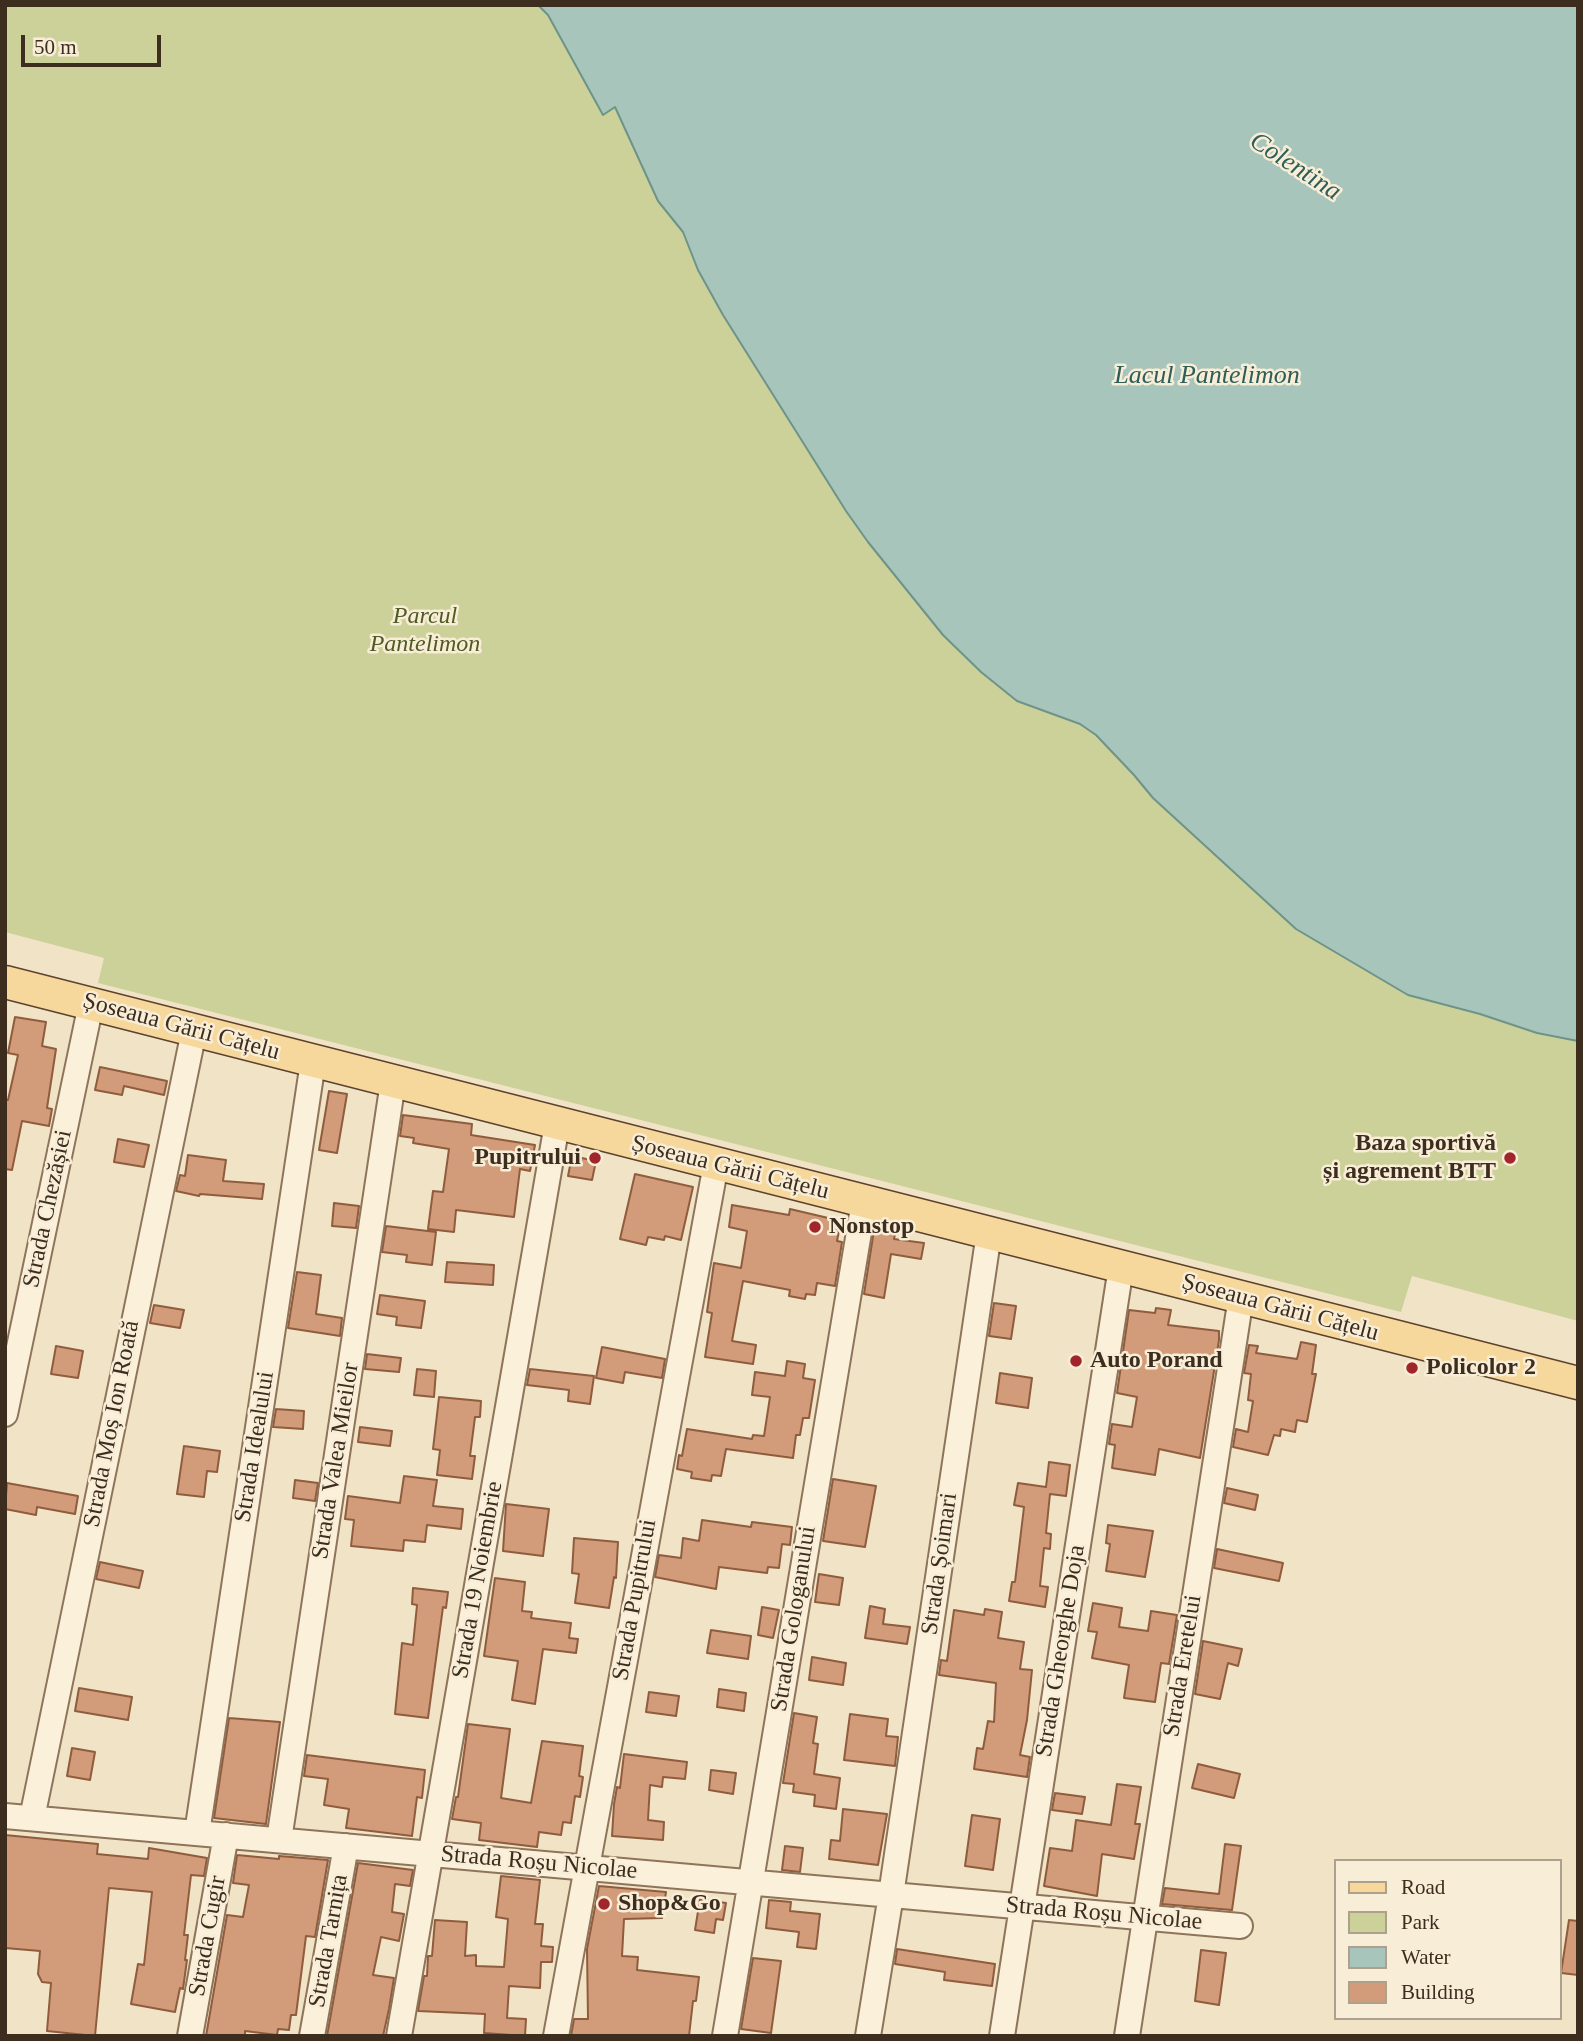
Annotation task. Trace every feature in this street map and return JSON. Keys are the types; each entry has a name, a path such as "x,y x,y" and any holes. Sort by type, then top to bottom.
{"main road":[{"name":"Șoseaua Gării Cățelu","path":"5,982 1578,1383"}],"street":[{"name":"Strada Chezășiei","path":"5,1414 91,1004"},
{"name":"Strada Moș Ion Roată","path":"32,1818 194,1031"},
{"name":"Strada Idealului","path":"197,1833 313,1062"},
{"name":"Strada Valea Mieilor","path":"279,1840 393,1082"},
{"name":"Strada 19 Noiembrie","path":"399,2036 557,1124"},
{"name":"Strada Pupitrului","path":"556,2036 716,1164"},
{"name":"Strada Gologanului","path":"725,2036 864,1202"},
{"name":"Strada Șoimari","path":"868,2036 989,1233"},
{"name":"Strada Gheorghe Doja","path":"1002,2036 1121,1267"},
{"name":"Strada Eretelui","path":"1127,2036 1241,1297"},
{"name":"Strada Roșu Nicolae","path":"5,1816 1240,1926"},
{"name":"Strada Cugir","path":"190,2036 226,1835"},
{"name":"Strada Tarnița","path":"312,2036 346,1846"}],"green space":[{"name":"Parcul Pantelimon","path":"5,5 538,5 548,15 603,114 615,106 658,201 683,232 698,270 723,315 846,511 943,635 1016,701 1080,724 1096,735 1153,798 1480,1014 1537,1033 1578,1041 1578,1321 1412,1276 1401,1312 98,983 104,958 5,932"}],"water":[{"name":"Lacul Pantelimon","path":"538,5 1578,5 1578,1041 1537,1033 1480,1014 1408,995 1296,929 1153,798 1096,735 1080,724 1017,701 981,672 943,635 846,511 723,315 698,270 683,232 658,201 615,107 603,115 548,15"}],"building":[{"path":"15,1017 46,1022 42,1046 56,1049 47,1108 52,1109 49,1126 22,1121 12,1170 5,1169 5,1100 8,1100 18,1055 8,1053"},
{"path":"100,1067 167,1081 164,1095 124,1086 122,1095 95,1090"},
{"path":"329,1091 347,1094 337,1153 319,1150"},
{"path":"403,1115 472,1124 471,1135 535,1145 530,1171 520,1169 514,1217 456,1210 454,1232 428,1229 433,1191 443,1192 449,1149 413,1143 414,1138 400,1136"},
{"path":"118,1139 149,1145 144,1167 114,1162"},
{"path":"188,1155 226,1160 223,1181 264,1184 262,1199 199,1196 176,1191 180,1175 185,1176"},
{"path":"572,1156 596,1161 592,1180 568,1176"},
{"path":"635,1174 693,1187 681,1240 665,1236 664,1240 648,1237 646,1245 620,1239"},
{"path":"334,1203 359,1206 356,1228 332,1226"},
{"path":"732,1205 789,1215 790,1209 841,1221 837,1241 842,1242 835,1286 817,1283 815,1295 806,1294 805,1299 789,1296 790,1290 743,1281 732,1341 756,1345 753,1364 705,1357 712,1313 707,1312 714,1263 741,1268 747,1231 729,1227"},
{"path":"386,1226 436,1232 432,1265 406,1262 407,1255 382,1252"},
{"path":"874,1230 895,1234 894,1239 924,1243 921,1259 891,1254 884,1298 864,1294"},
{"path":"447,1262 494,1265 493,1285 445,1282"},
{"path":"297,1272 321,1275 316,1314 342,1318 340,1336 288,1328"},
{"path":"380,1295 425,1301 421,1328 396,1325 397,1317 377,1314"},
{"path":"994,1303 1016,1306 1011,1339 989,1336"},
{"path":"154,1305 184,1310 180,1328 150,1323"},
{"path":"1156,1308 1171,1310 1168,1325 1219,1331 1219,1340 1200,1458 1159,1449 1155,1475 1112,1468 1115,1445 1109,1444 1112,1424 1132,1427 1137,1397 1117,1393 1129,1310 1155,1313"},
{"path":"1301,1342 1316,1345 1312,1374 1316,1374 1307,1422 1297,1420 1295,1432 1281,1429 1280,1436 1274,1435 1268,1455 1233,1447 1236,1429 1248,1432 1253,1401 1248,1400 1251,1374 1244,1373 1249,1345 1258,1346 1256,1353 1297,1359"},
{"path":"56,1346 83,1351 78,1378 51,1374"},
{"path":"602,1347 665,1359 662,1378 625,1372 623,1383 596,1378"},
{"path":"367,1354 401,1358 399,1372 365,1369"},
{"path":"787,1361 805,1364 803,1378 815,1380 809,1418 803,1418 800,1435 796,1435 793,1458 726,1449 721,1476 712,1475 711,1481 691,1478 692,1472 677,1469 687,1429 752,1439 753,1435 764,1436 770,1397 752,1395 755,1372 785,1376"},
{"path":"417,1369 436,1371 434,1397 414,1395"},
{"path":"530,1369 594,1376 590,1404 568,1401 569,1390 527,1385"},
{"path":"1000,1373 1032,1378 1028,1408 996,1403"},
{"path":"439,1397 481,1401 480,1417 475,1417 470,1456 475,1456 472,1479 437,1475 440,1450 433,1449"},
{"path":"276,1409 304,1411 303,1429 273,1427"},
{"path":"360,1427 392,1431 390,1446 358,1442"},
{"path":"184,1446 220,1451 217,1472 207,1471 204,1497 177,1494"},
{"path":"1049,1462 1070,1465 1066,1496 1050,1494 1046,1533 1051,1534 1050,1549 1044,1548 1040,1586 1048,1587 1045,1607 1009,1601 1012,1582 1015,1582 1024,1507 1014,1505 1018,1483 1046,1487"},
{"path":"404,1476 437,1480 433,1506 463,1509 461,1529 427,1525 425,1542 404,1540 403,1551 351,1546 354,1520 345,1519 348,1496 400,1503"},
{"path":"833,1479 876,1486 865,1547 823,1541"},
{"path":"295,1480 318,1483 315,1501 293,1498"},
{"path":"7,1483 78,1496 75,1514 37,1507 36,1515 5,1509"},
{"path":"1227,1488 1258,1495 1255,1510 1224,1503"},
{"path":"506,1504 549,1509 543,1556 503,1551"},
{"path":"702,1520 751,1527 752,1522 792,1527 790,1545 782,1544 779,1568 768,1567 767,1573 719,1567 716,1589 655,1577 659,1555 681,1558 683,1538 699,1541"},
{"path":"1108,1525 1153,1531 1145,1577 1106,1571 1110,1544 1106,1543"},
{"path":"574,1538 618,1542 616,1578 614,1577 609,1608 575,1603 579,1574 572,1573"},
{"path":"1217,1549 1283,1563 1279,1581 1214,1568"},
{"path":"100,1562 143,1571 139,1588 96,1579"},
{"path":"819,1574 843,1578 839,1605 815,1602"},
{"path":"495,1578 525,1582 522,1611 532,1612 531,1618 571,1623 569,1638 578,1639 576,1653 543,1649 535,1704 512,1700 518,1661 484,1656"},
{"path":"413,1588 448,1592 446,1608 443,1607 428,1718 395,1714 402,1643 413,1645 417,1605 412,1604"},
{"path":"1093,1603 1122,1608 1119,1627 1148,1631 1151,1611 1177,1615 1169,1664 1161,1663 1155,1702 1124,1698 1129,1665 1092,1658 1097,1632 1088,1631"},
{"path":"870,1606 885,1609 883,1624 910,1627 907,1644 865,1638"},
{"path":"762,1607 779,1610 773,1638 758,1635"},
{"path":"985,1609 1002,1612 998,1638 1024,1642 1020,1669 1032,1670 1020,1755 1030,1757 1027,1777 974,1769 977,1748 983,1749 988,1721 994,1722 996,1683 939,1675 941,1660 947,1661 954,1610 984,1615"},
{"path":"711,1630 751,1636 748,1659 707,1653"},
{"path":"1203,1641 1242,1649 1238,1666 1228,1663 1220,1699 1195,1694"},
{"path":"812,1657 846,1663 843,1685 809,1680"},
{"path":"79,1688 132,1697 128,1720 75,1711"},
{"path":"719,1689 746,1693 744,1711 717,1707"},
{"path":"649,1692 679,1696 676,1716 646,1712"},
{"path":"794,1713 817,1717 813,1743 818,1744 814,1774 840,1778 836,1809 814,1806 815,1795 793,1792 794,1784 783,1783"},
{"path":"850,1714 888,1719 886,1736 898,1737 895,1766 844,1760"},
{"path":"229,1718 280,1722 266,1824 214,1818"},
{"path":"468,1724 510,1729 501,1798 531,1803 542,1741 583,1746 579,1776 583,1777 580,1797 575,1796 571,1823 563,1822 561,1835 539,1832 537,1847 479,1840 481,1823 452,1819 458,1797"},
{"path":"72,1748 95,1752 90,1780 67,1776"},
{"path":"624,1754 687,1762 685,1779 663,1777 662,1787 650,1785 648,1820 664,1822 663,1840 612,1836 614,1804 617,1787 620,1788"},
{"path":"307,1755 425,1770 422,1798 417,1797 412,1836 346,1828 349,1809 324,1805 328,1779 304,1776"},
{"path":"1198,1764 1240,1774 1234,1798 1192,1788"},
{"path":"711,1770 736,1773 733,1794 709,1790"},
{"path":"1117,1784 1141,1787 1135,1824 1140,1824 1134,1859 1102,1854 1097,1896 1044,1886 1050,1848 1072,1851 1076,1820 1111,1825"},
{"path":"1055,1793 1085,1797 1082,1814 1052,1810"},
{"path":"843,1809 887,1814 878,1865 829,1859 831,1840 840,1841"},
{"path":"972,1815 1000,1819 993,1870 965,1866"},
{"path":"5,1835 98,1844 97,1854 148,1859 149,1848 207,1858 204,1876 191,1875 184,1935 188,1935 187,1960 183,1989 180,1988 175,2012 131,2004 138,1964 144,1965 152,1892 109,1888 95,2036 47,2031 51,1983 42,1982 38,1974 40,1951 5,1948"},
{"path":"1225,1844 1241,1846 1232,1910 1162,1904 1165,1888 1219,1894"},
{"path":"785,1846 803,1848 800,1872 782,1870"},
{"path":"237,1855 328,1860 315,1937 306,1936 296,2015 291,2015 289,2030 278,2029 277,2035 245,2031 245,2036 206,2036 227,1915 243,1917 249,1885 233,1883"},
{"path":"358,1863 413,1870 410,1886 395,1884 392,1912 404,1914 399,1941 381,1937 373,1975 394,1978 389,2009 383,2036 327,2036"},
{"path":"501,1876 540,1880 535,1924 543,1924 541,1946 553,1947 552,1962 541,1962 540,1988 509,1986 507,2018 526,2019 525,2036 484,2033 485,2014 418,2011 424,1976 427,1976 428,1956 432,1956 435,1920 467,1922 465,1956 476,1955 476,1966 504,1967 508,1919 496,1917"},
{"path":"599,1886 666,1892 662,1918 624,1919 622,1956 638,1957 637,1970 699,1977 689,2036 571,2036 574,2019 588,2019 587,1949"},
{"path":"700,1899 726,1903 723,1920 716,1919 714,1933 695,1930"},
{"path":"769,1900 791,1902 790,1911 820,1914 816,1949 797,1947 799,1932 766,1928"},
{"path":"1569,1920 1578,1921 1578,1975 1562,1973"},
{"path":"897,1949 995,1964 992,1986 944,1980 945,1972 895,1964"},
{"path":"1201,1950 1226,1953 1219,2005 1195,2001"},
{"path":"753,1958 781,1961 771,2033 741,2029"}],"place":[{"name":"Pupitrului","path":"595,1158"},
{"name":"Baza sportivă și agrement BTT","path":"1510,1158"},
{"name":"Nonstop","path":"815,1227"},
{"name":"Auto Porand","path":"1076,1361"},
{"name":"Policolor 2","path":"1412,1368"},
{"name":"Shop&Go","path":"604,1904"}],"water label":[{"name":"Colentina","path":"1295,167"}]}
